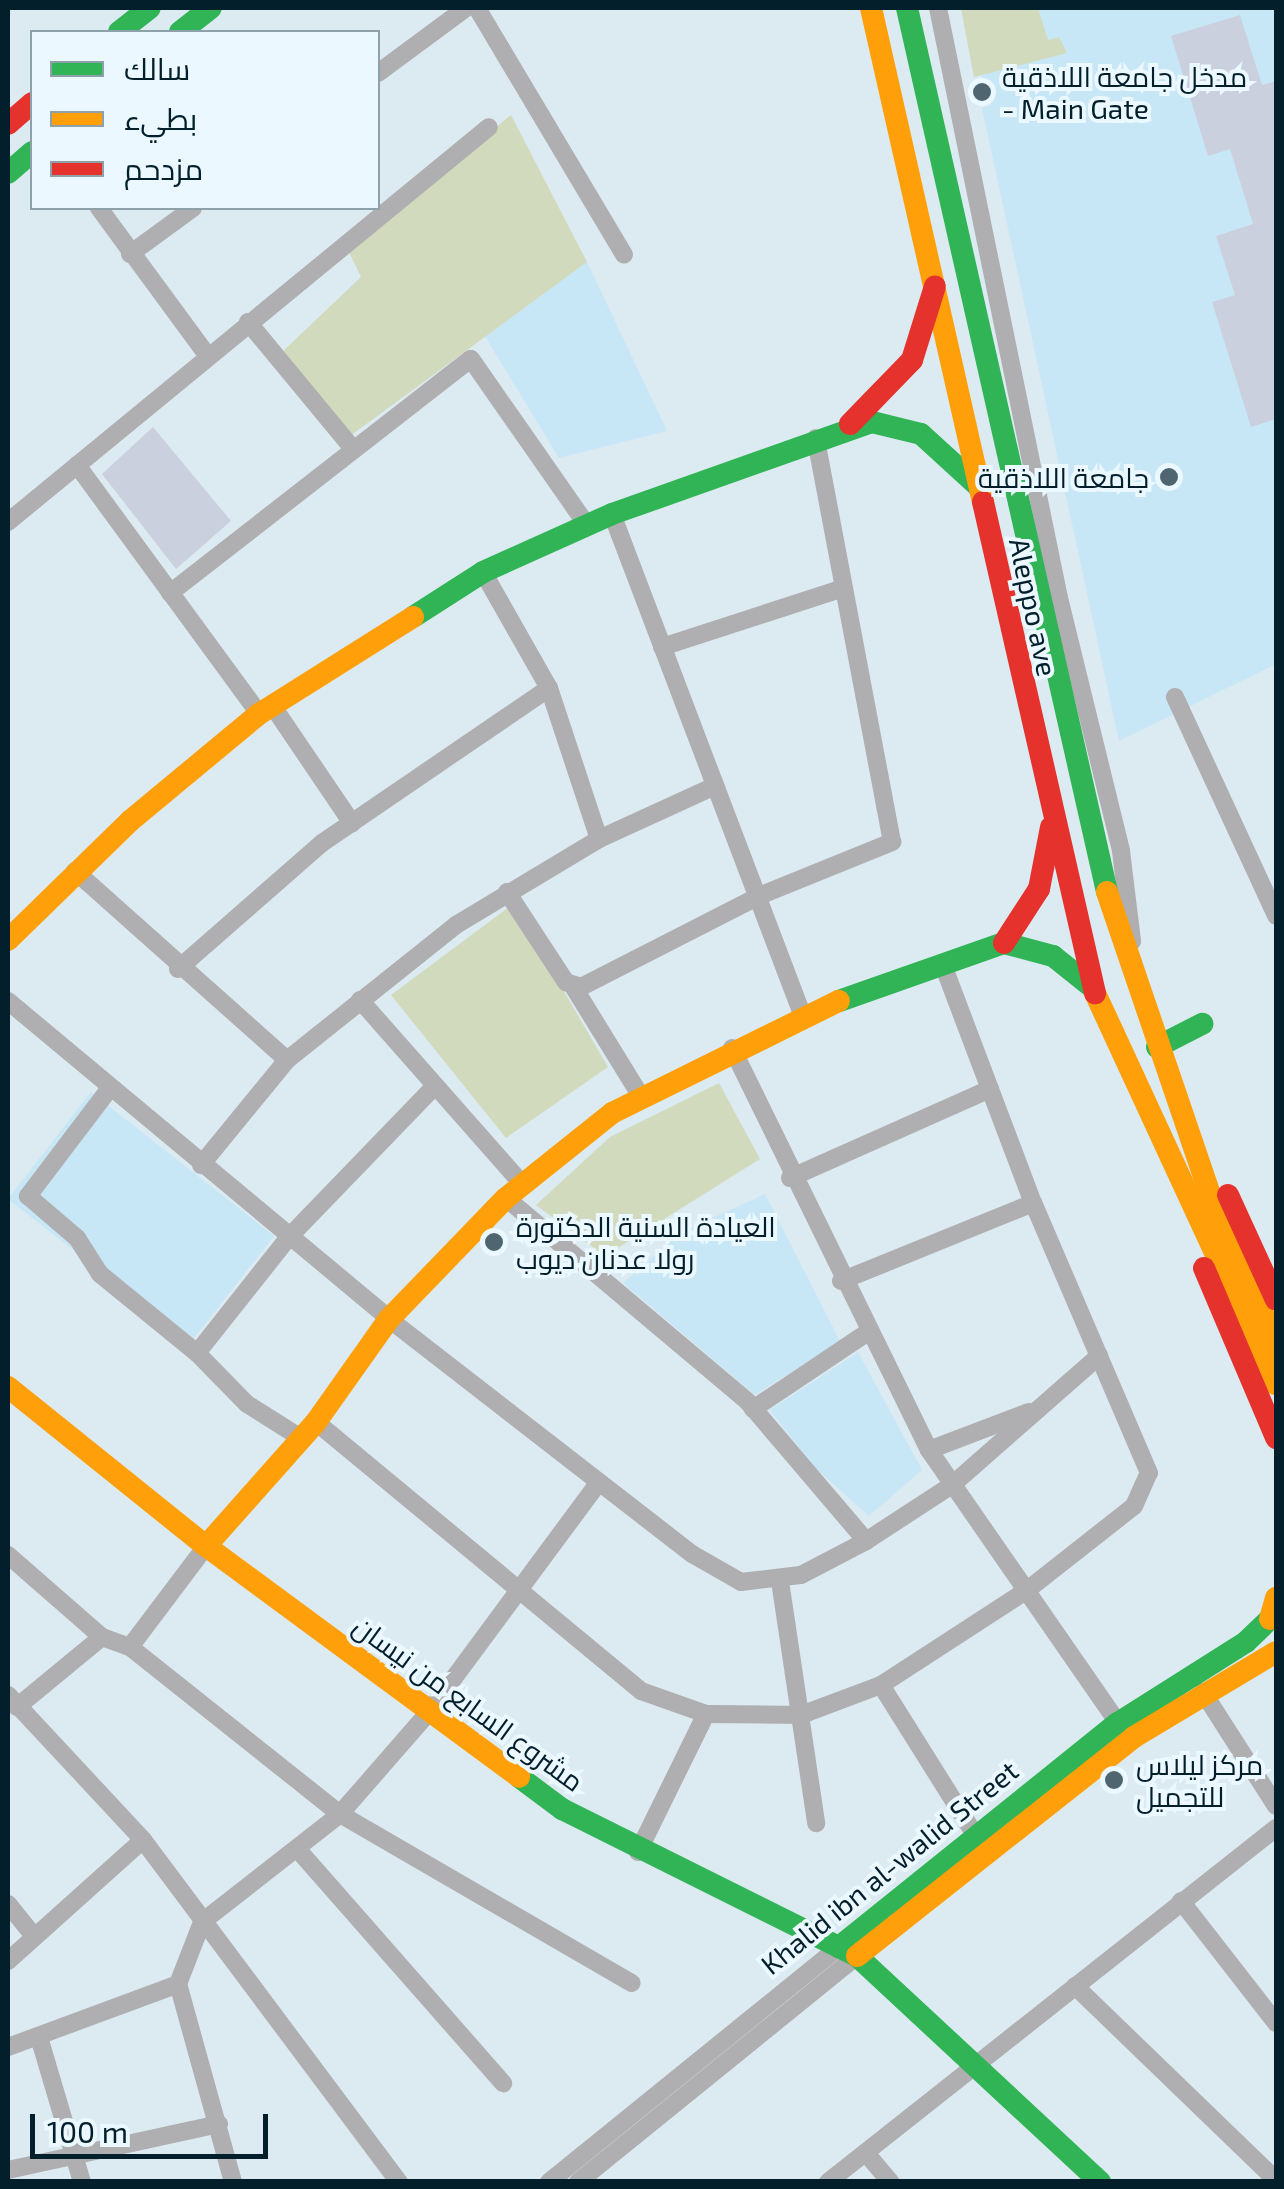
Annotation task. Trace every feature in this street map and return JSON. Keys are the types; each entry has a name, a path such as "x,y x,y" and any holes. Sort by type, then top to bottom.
{"main road":[{"path":"122,30 150,8"},
{"path":"183,30 211,8"},
{"name":"Aleppo ave","path":"871,8 936,282 1051,826 1092,987 1136,1096"},
{"name":"Aleppo ave","path":"907,8 1098,863 1172,1089"},
{"path":"8,124 30,106"},
{"path":"8,173 30,154"},
{"path":"844,428 873,408 912,360 936,282"},
{"path":"8,940 75,871 266,709 483,572 612,514 844,428 872,422 921,434 978,486"},
{"path":"1004,943 1039,889 1051,826"},
{"path":"206,1546 308,1430 389,1319 566,1145 640,1096 802,1014 1004,943 1053,956 1092,987"},
{"path":"1158,1048 1202,1024"},
{"path":"1172,1089 1276,1300"},
{"path":"1172,1089 1276,1343"},
{"path":"1136,1096 1276,1384"},
{"path":"1136,1096 1276,1438"},
{"name":"مشروع السابع من نيسان","path":"8,1387 206,1546 562,1809 638,1852 848,1951 1100,2182"},
{"name":"Khalid ibn al-walid Street","path":"848,1951 976,1835 1118,1724 1274,1610"},
{"path":"848,1951 1203,1692 1276,1652"}],"street":[{"path":"380,71 466,8"},
{"path":"477,8 624,254"},
{"path":"938,8 1060,598 1121,851 1138,991"},
{"path":"8,522 489,127"},
{"path":"100,210 207,355"},
{"path":"130,254 190,210"},
{"path":"248,322 354,449"},
{"path":"170,592 471,360 587,526"},
{"path":"573,986 759,896 892,842 816,438"},
{"path":"77,466 170,592 352,823"},
{"path":"612,514 802,1014"},
{"path":"483,572 549,688 600,838"},
{"path":"662,647 844,588"},
{"path":"178,969 352,823 549,688"},
{"path":"1175,697 1276,916"},
{"path":"201,1164 287,1060 360,1000 507,892 600,838 715,786"},
{"path":"75,871 178,969 287,1060"},
{"path":"507,892 573,986 640,1096"},
{"path":"110,1088 28,1196 77,1238 100,1274 196,1353 247,1404 308,1430 521,1592 641,1691 706,1714 801,1714 881,1685 1026,1590 1134,1506 1148,1483 1148,1464 1032,1202 943,964"},
{"path":"8,1000 389,1319 599,1482 741,1582 780,1581 866,1541 952,1485 1099,1356"},
{"path":"360,1000 435,1086 515,1192 753,1410 866,1541"},
{"path":"732,1048 790,1178 929,1450 1118,1724"},
{"path":"196,1353 289,1237 435,1086"},
{"path":"790,1178 990,1089"},
{"path":"841,1281 1032,1202"},
{"path":"753,1410 868,1332"},
{"path":"929,1450 1039,1408"},
{"path":"232,2182 178,1984 202,1922 300,1852 340,1814 428,1713 599,1482"},
{"path":"130,1647 206,1546"},
{"path":"8,1555 102,1637 130,1647 340,1814 630,1983"},
{"path":"780,1581 816,1822"},
{"path":"102,1637 12,1701 142,1840 399,2182"},
{"path":"881,1685 976,1835"},
{"path":"1203,1692 1276,1806"},
{"path":"638,1852 706,1714"},
{"path":"828,2182 1276,1828"},
{"path":"8,1961 142,1840"},
{"path":"300,1852 503,2084"},
{"path":"1181,1901 1276,2022"},
{"path":"8,1904 34,1935"},
{"name":"Khalid ibn al-walid Street","path":"550,2182 848,1951"},
{"name":"Khalid ibn al-walid Street","path":"578,2182 848,1951"},
{"path":"8,2047 178,1984"},
{"path":"1075,1986 1276,2180"},
{"path":"39,2037 82,2182"},
{"path":"8,2170 219,2124"},
{"path":"866,2153 890,2182"}],"shaded area":[{"name":"جامعة اللاذقية","path":"961,8 1276,8 1276,664 1119,741 982,108 991,105 982,75 974,77"},
{"path":"587,262 667,431 559,458 483,333"},
{"path":"91,1092 274,1236 191,1342 8,1199"},
{"path":"765,1194 840,1341 755,1395 623,1283 682,1232"},
{"path":"858,1352 922,1470 869,1516 814,1467 770,1410"}],"green space":[{"path":"961,8 1038,8 1048,40 1059,37 1067,53 974,77"},
{"path":"511,115 587,262 346,439 281,353 361,277 348,250"},
{"path":"513,904 608,1067 506,1138 391,995"},
{"path":"719,1083 760,1159 605,1256 536,1205 610,1137"}],"building":[{"path":"1240,15 1262,85 1276,81 1276,419 1251,427 1212,302 1235,295 1216,236 1253,224 1230,149 1208,156 1171,36"},
{"path":"153,427 231,521 176,569 102,474"}],"traffic: fast":[{"path":"122,30 150,8"},
{"path":"183,30 211,8"},
{"path":"907,8 1107,892"},
{"path":"8,173 30,154"},
{"path":"413,617 483,572 612,514 872,422 921,434 978,486"},
{"path":"839,1001 1004,943 1053,956 1092,987"},
{"path":"1157,1047 1202,1024"},
{"path":"839,1947 1118,1723 1246,1642 1276,1613"},
{"path":"519,1777 562,1809 857,1956 1100,2182"}],"traffic: slow":[{"path":"871,8 983,502"},
{"path":"8,940 130,821 259,714 413,617"},
{"path":"1107,892 1211,1197 1276,1343"},
{"path":"1095,993 1276,1384"},
{"path":"206,1546 316,1422 389,1319 506,1198 612,1113 839,1001"},
{"path":"8,1387 206,1546 519,1777"},
{"path":"1270,1619 1276,1598"},
{"path":"857,1956 1134,1737 1276,1652"}],"traffic: jam":[{"path":"8,124 30,105"},
{"path":"850,424 912,360 935,286"},
{"path":"983,502 1095,993"},
{"path":"1004,943 1039,889 1051,827"},
{"path":"1228,1195 1276,1300"},
{"path":"1204,1268 1276,1438"}],"place":[{"name":"مدخل جامعة اللاذقية - Main Gate","path":"982,92"},
{"name":"جامعة اللاذقية","path":"1169,477"},
{"name":"العيادة السنية الدكتورة رولا عدنان ديوب","path":"494,1242"},
{"name":"مركز ليلاس للتجميل","path":"1114,1780"}]}
